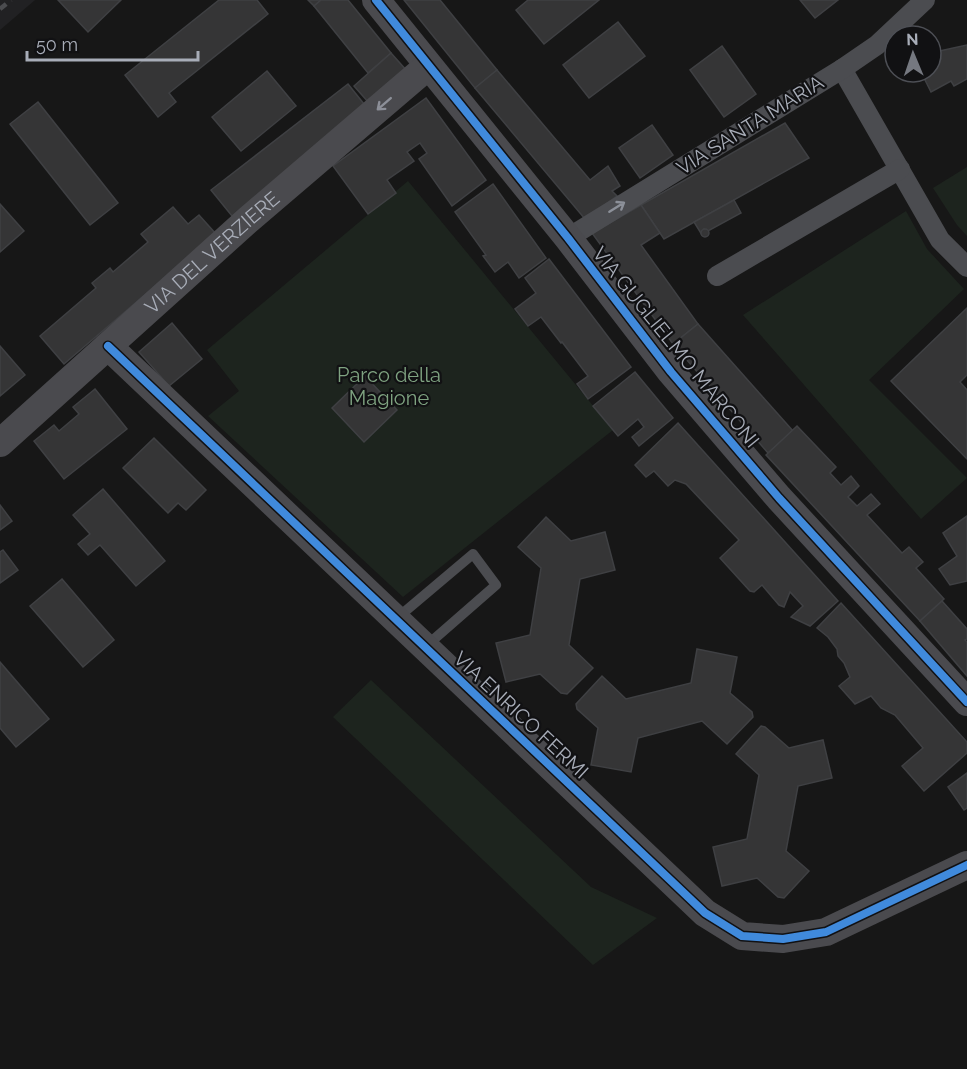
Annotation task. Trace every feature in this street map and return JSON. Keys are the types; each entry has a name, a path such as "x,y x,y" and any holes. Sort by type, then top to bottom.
{"street":[{"name":"VIA GUGLIELMO MARCONI","path":"376,0 568,238 671,372 771,489 967,702"},
{"name":"VIA SANTA MARIA","path":"568,238 842,69 877,45 925,0"},
{"name":"VIA DEL VERZIERE","path":"0,443 249,219 428,66"},
{"path":"842,69 940,240 967,267"},
{"path":"717,276 900,169"},
{"name":"VIA ENRICO FERMI","path":"108,346 705,913 742,936 783,939 826,932 967,865"}],"lane":[{"path":"395,619 473,554 496,585 424,647"}],"shaded area":[{"path":"0,0 35,0 0,30"}],"green space":[{"path":"967,167 967,236 957,225 933,188"},
{"name":"Parco della Magione","path":"408,181 613,430 403,597 208,416 239,391 207,350"},
{"path":"906,211 927,249 964,289 869,380 967,478 921,519 743,315"},
{"path":"371,680 591,887 657,918 593,965 333,717"}],"building":[{"path":"58,0 121,0 88,32"},
{"path":"219,0 257,0 268,14 169,93 176,102 158,117 125,75"},
{"path":"308,0 321,0 314,6"},
{"path":"321,0 348,0 391,53 368,73 314,6"},
{"path":"404,0 440,0 497,70 475,88"},
{"path":"528,0 599,0 544,44 516,10"},
{"path":"800,0 838,0 815,18"},
{"path":"618,22 645,56 589,98 563,65"},
{"path":"967,45 967,79 954,86 951,81 931,92 927,84 943,84 943,50"},
{"path":"722,46 756,94 724,117 690,70"},
{"path":"391,53 407,71 369,103 354,86"},
{"path":"497,70 590,180 608,166 620,186 612,191 617,196 585,219 475,88"},
{"path":"267,71 296,106 241,151 212,117"},
{"path":"348,84 368,109 232,216 211,190"},
{"path":"426,98 486,180 452,206 419,159 427,153 420,143 407,152 414,161 387,180 396,193 368,214 333,166"},
{"path":"38,102 118,203 90,225 10,124"},
{"path":"785,123 809,158 664,239 641,205"},
{"path":"652,125 673,155 640,178 619,148"},
{"path":"493,184 546,258 519,278 508,262 495,272 483,256 486,255 455,212"},
{"path":"734,200 741,213 708,231 704,229 702,235 694,222"},
{"path":"0,204 24,231 0,252"},
{"path":"641,205 660,233 641,245 698,324 673,344 592,233"},
{"path":"173,207 188,224 199,215 216,234 64,364 40,336 96,288 92,283 110,268 113,272 148,242 141,234"},
{"path":"705,229 709,233 705,237 701,233"},
{"path":"549,259 631,367 588,399 577,384 588,376 562,342 541,317 528,326 515,309 536,293 525,278"},
{"path":"967,308 967,375 960,382 967,390 967,459 891,381"},
{"path":"172,323 202,359 169,386 139,352"},
{"path":"698,324 793,431 768,453 673,344"},
{"path":"0,346 25,375 0,396"},
{"path":"635,372 673,418 639,446 632,437 644,427 638,419 618,436 593,406"},
{"path":"365,376 397,410 364,442 332,408"},
{"path":"95,389 127,429 64,479 34,441 54,425 59,431 79,414 73,407"},
{"path":"678,423 838,601 810,626 791,617 803,606 790,592 784,607 779,605 762,585 754,592 750,591 720,558 739,540 686,484 675,480 668,486 654,471 646,477 635,465"},
{"path":"797,426 836,467 830,473 841,485 851,476 859,486 848,497 857,506 871,494 880,504 867,515 902,553 909,547 923,562 916,568 944,599 920,621 766,455"},
{"path":"154,438 206,490 186,510 178,503 168,513 123,468"},
{"path":"103,489 165,561 136,586 100,545 88,555 78,544 90,534 73,515"},
{"path":"0,505 12,521 0,530"},
{"path":"967,516 967,581 950,585 939,569 957,556 943,533"},
{"path":"546,517 571,541 605,532 615,570 580,579 569,645 593,668 567,694 561,693 540,674 506,682 496,643 530,635 541,568 518,547"},
{"path":"3,550 18,570 0,583 0,552"},
{"path":"62,579 114,640 83,667 30,606"},
{"path":"942,601 967,629 965,640 967,642 967,676 920,621"},
{"path":"841,603 967,742 967,753 924,791 902,766 923,748 895,715 881,708 871,696 855,704 839,686 850,677 838,656 837,649 817,628"},
{"path":"697,649 737,657 730,693 752,712 753,717 727,744 702,721 638,738 631,772 591,765 598,728 577,709 576,704 602,676 626,699 691,683"},
{"path":"0,662 49,719 16,747 0,728"},
{"path":"761,726 789,748 823,740 832,778 798,786 786,851 809,871 784,898 778,897 757,878 722,886 713,847 747,839 759,775 736,754"},
{"path":"967,773 967,808 964,810 948,787"}],"railway":[{"path":"0,9 11,0"}],"cycle path":[{"path":"376,0 568,238 671,372 779,498 967,702"},
{"path":"108,346 705,913 742,936 783,939 826,932 967,865"}]}
